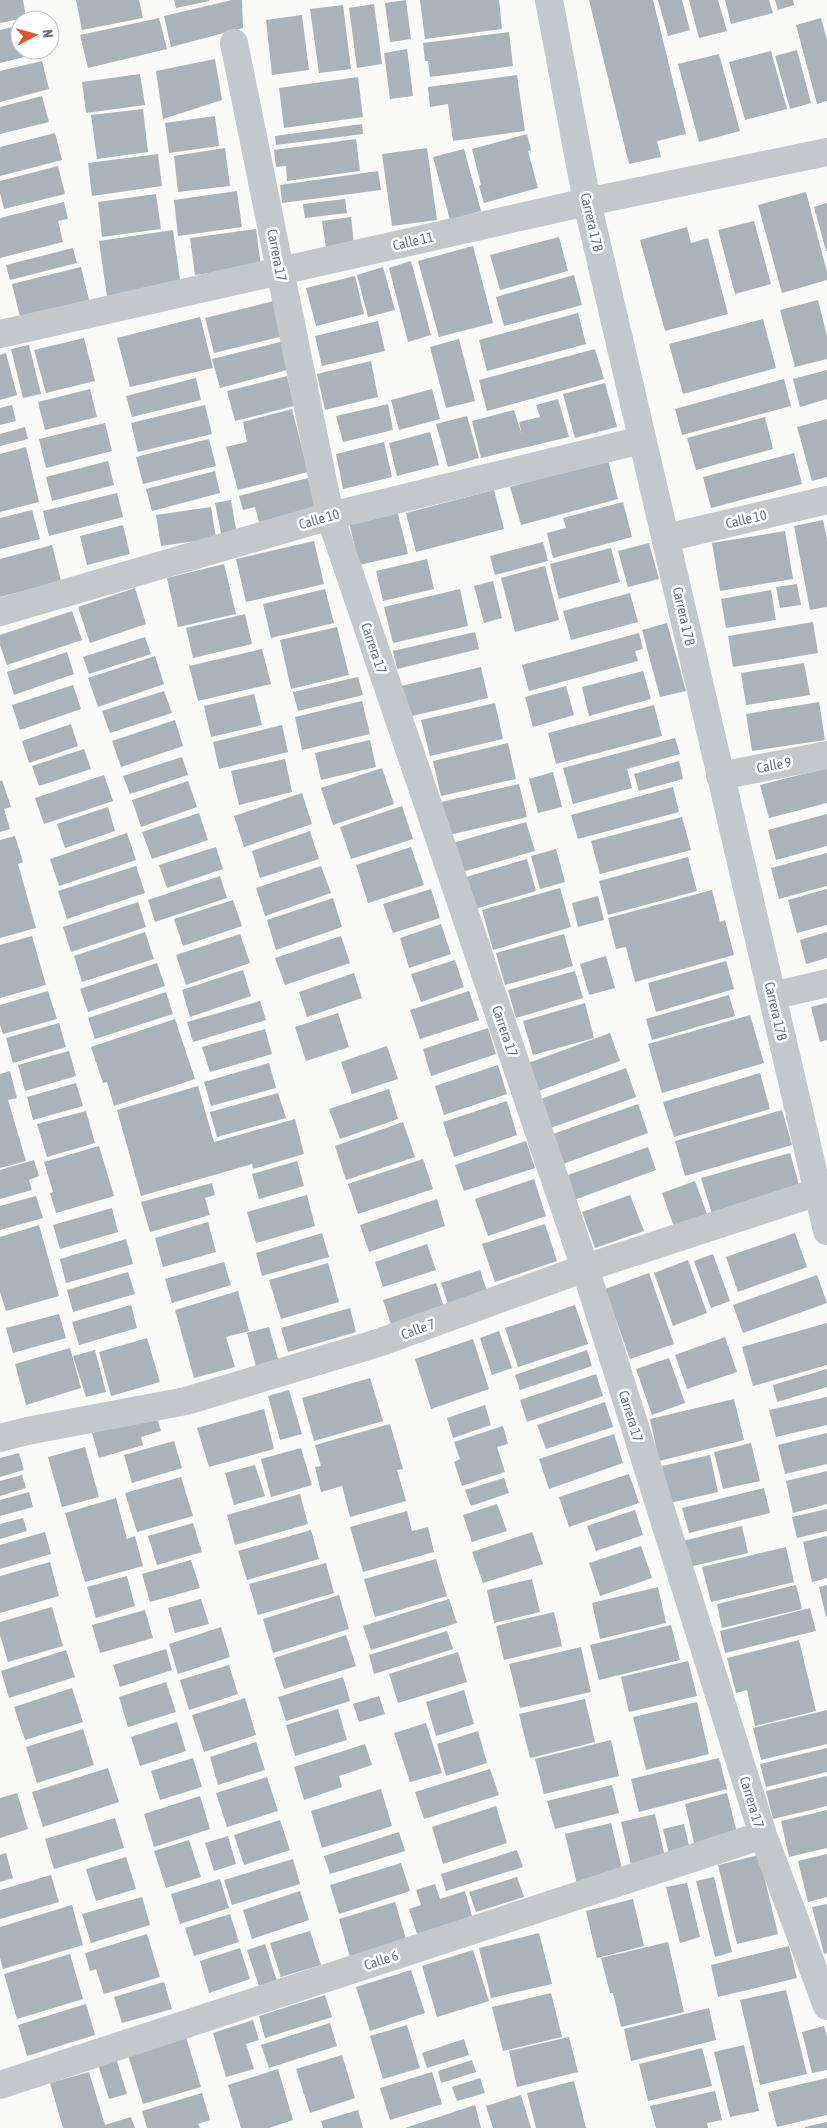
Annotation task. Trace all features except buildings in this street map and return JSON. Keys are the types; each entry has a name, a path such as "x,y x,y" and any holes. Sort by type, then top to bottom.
{"street":[{"name":"Carrera 17B","path":"549,0 587,202 772,996 822,1190 827,1231"},
{"name":"Carrera 17","path":"234,43 330,516 585,1268 763,1835 827,2006"},
{"name":"Calle 11","path":"0,334 587,202 827,152"},
{"name":"Calle 10","path":"0,612 330,516 642,440"},
{"name":"Calle 10","path":"666,538 827,500"},
{"name":"Calle 9","path":"720,776 827,755"},
{"path":"772,996 827,983"},
{"name":"Calle 7","path":"0,1438 27,1431 186,1402 378,1343 585,1268 822,1190"},
{"name":"Calle 6","path":"0,2085 763,1835"}]}
